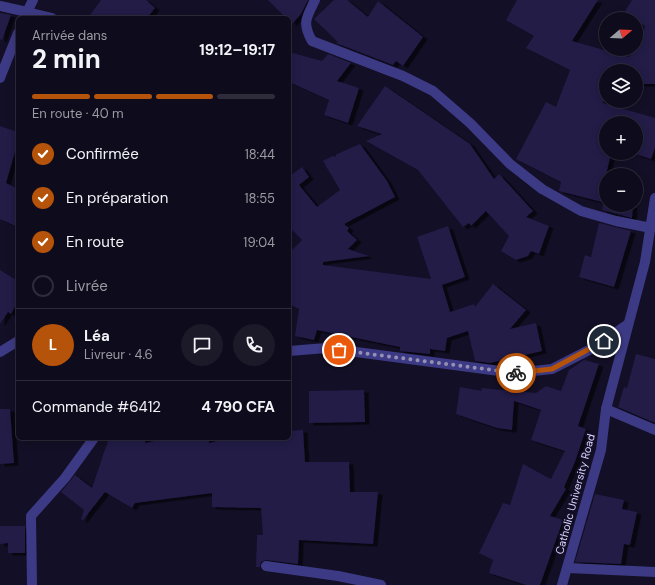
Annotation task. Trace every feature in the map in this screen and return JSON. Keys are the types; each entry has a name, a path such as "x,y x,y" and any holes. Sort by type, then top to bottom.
{"street":[{"path":"0,6 25,15 33,0"},
{"path":"315,0 306,19 305,29 312,41 403,76 433,90 470,123 510,164 542,190 581,211 616,221 651,228"},
{"path":"0,78 16,38"},
{"name":"Catholic University Road","path":"562,585 601,450 606,409 620,359 627,325 645,262 655,198"},
{"path":"291,351 326,348 515,373 552,369 593,348 627,325"},
{"path":"0,352 16,342"},
{"path":"606,409 655,430"},
{"path":"32,585 31,516 65,478 93,440"},
{"path":"266,566 338,576 381,585"},
{"path":"568,568 655,572"}],"building":[{"path":"101,0 146,0 155,8 149,16 89,16"},
{"path":"268,0 308,0 301,14 292,24 291,16 284,16"},
{"path":"334,0 347,0 368,17 378,1 423,37 403,66 396,61 393,65 336,43 338,42 314,19"},
{"path":"517,0 598,0 572,41 599,49 599,56 643,56 643,35 645,26 643,25 643,12 625,12 632,0 655,0 655,84 643,84 643,64 599,64 599,108 620,108 655,118 655,148 651,159 643,156 643,116 599,116 599,160 609,160 608,168 599,168 599,201 559,191 561,182 516,159 546,102 556,107 570,70 526,48 534,36 506,20"},
{"path":"0,13 11,15 2,40 0,39"},
{"path":"291,53 322,61 328,54 351,63 337,81 359,88 348,123 324,115 329,100 291,83"},
{"path":"385,86 470,144 494,179 499,174 533,211 526,217 549,226 539,254 531,251 528,256 516,260 501,251 509,236 486,211 471,226 469,223 463,227 418,170 366,141 382,134 357,126"},
{"path":"0,126 16,131 16,148 6,183 16,188 16,226 0,219"},
{"path":"360,144 387,181 395,197 344,224 349,228 347,231 357,240 348,249 369,256 323,262 323,265 431,279 417,237 448,226 465,277 442,285 450,312 474,304 475,307 493,284 526,310 510,329 536,323 542,351 490,363 475,361 468,331 447,338 445,351 430,349 430,354 400,351 400,347 317,330 314,340 295,336 299,309 291,305 291,251 302,240 291,229 291,175 302,167 309,177 299,185 317,207 340,190 323,161 333,156 335,157 337,154"},
{"path":"610,212 632,212 632,218"},
{"path":"599,223 631,231 614,287 579,277 585,255 591,257"},
{"path":"0,270 16,280 16,305 11,314 8,312 0,324"},
{"path":"636,354 655,359 655,423 618,407 624,387 627,388"},
{"path":"584,360 599,364 578,426 586,429 575,462 564,487 566,489 550,516 563,520 540,585 526,585 489,573 493,560 479,553 503,503 510,505 523,464 551,479 565,451 531,440 541,410 514,401 512,430 497,428 456,414 460,387 482,391 481,388 536,393 546,386 561,391 569,370"},
{"path":"364,390 365,422 309,423 309,391"},
{"path":"0,409 10,409 14,463 0,464"},
{"path":"303,430 305,462 349,462 350,492 378,492 373,544 299,540 298,564 266,560 261,562 260,567 256,567 257,535 263,535 261,508 212,507 212,493 135,503 132,508 105,492 83,520 81,519 84,510 61,492 75,475 92,488 108,440 146,440 145,443 160,440 209,440 209,443 223,440 291,440 291,431"},
{"path":"595,494 624,500 622,509 637,512 630,545 624,544 621,564 575,562"},
{"path":"0,526 25,526 25,553 8,553 8,543 0,544"}],"way so far":[{"path":"339,350 438,361 516,373"}],"route":[{"path":"516,373 552,369 604,341"}]}
